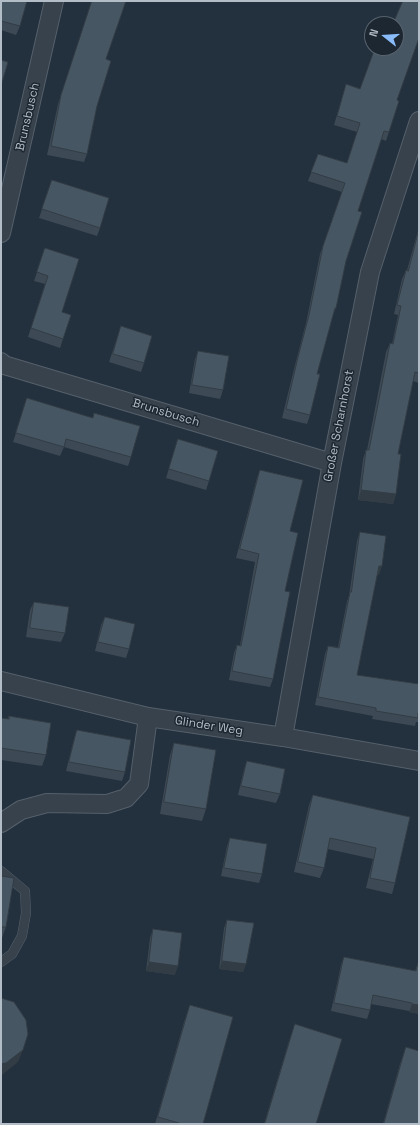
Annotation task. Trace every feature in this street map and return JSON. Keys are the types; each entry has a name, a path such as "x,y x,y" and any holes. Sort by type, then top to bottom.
{"street":[{"name":"Brunsbusch","path":"1,233 54,1"},
{"name":"Großer Scharnhorst","path":"283,737 332,463 370,272 419,121"},
{"name":"Brunsbusch","path":"1,362 4,365 332,463"},
{"name":"Glinder Weg","path":"1,681 148,717 283,737 419,761"},
{"path":"1,823 21,810 47,803 107,804 126,798 139,784 148,717"}],"lane":[{"path":"1,871 25,890 26,913 22,936 12,954 1,962"}],"building":[{"path":"1,1 27,1 20,26 1,21"},
{"path":"92,1 126,1 106,59 111,61 97,106 87,154 51,146 61,95"},
{"path":"403,1 419,1 419,38 397,100 399,101 389,132 384,131 358,211 362,212 346,261 336,308 317,374 320,374 310,415 286,409 309,315 323,246 345,183 311,172 318,154 347,163 360,123 337,116 346,84 360,89 372,56 404,56 404,16 396,16"},
{"path":"1,60 8,62 1,86"},
{"path":"52,180 109,198 100,228 42,209"},
{"path":"419,229 419,373 415,372 398,454 401,454 396,494 361,490 366,450 369,450 390,343 393,344 401,306 397,305"},
{"path":"45,248 79,259 62,312 71,315 63,339 31,328 48,276 37,272"},
{"path":"121,326 152,336 144,363 113,354"},
{"path":"198,351 229,356 223,390 192,385"},
{"path":"27,398 93,418 94,413 140,426 131,457 66,439 64,447 16,433"},
{"path":"178,439 218,451 209,481 169,469"},
{"path":"260,470 303,480 290,531 298,533 285,591 290,592 273,679 232,671 237,645 241,646 259,554 240,549"},
{"path":"360,532 386,536 382,566 379,566 357,675 419,684 418,718 376,711 376,708 318,697 328,646 339,648 351,592"},
{"path":"34,602 69,607 65,633 30,628"},
{"path":"105,617 135,624 129,649 98,642"},
{"path":"9,716 51,723 46,755 1,748 1,718 9,719"},
{"path":"77,730 131,740 125,772 69,762"},
{"path":"174,743 216,750 206,809 164,802"},
{"path":"247,761 285,769 280,794 241,786"},
{"path":"313,795 410,817 395,883 370,878 376,848 330,838 324,868 298,862"},
{"path":"230,838 267,844 262,874 224,868"},
{"path":"1,876 14,878 6,927 1,927"},
{"path":"227,920 254,923 246,964 222,961"},
{"path":"153,929 182,933 178,966 149,962"},
{"path":"344,957 416,971 419,963 419,1005 373,995 370,1010 334,1003"},
{"path":"1,998 14,1002 26,1020 28,1034 23,1050 6,1063 1,1064"},
{"path":"190,1005 233,1017 203,1124 182,1124 158,1117"},
{"path":"295,1024 342,1039 316,1124 265,1124"},
{"path":"406,1047 419,1051 419,1124 384,1124"}]}
